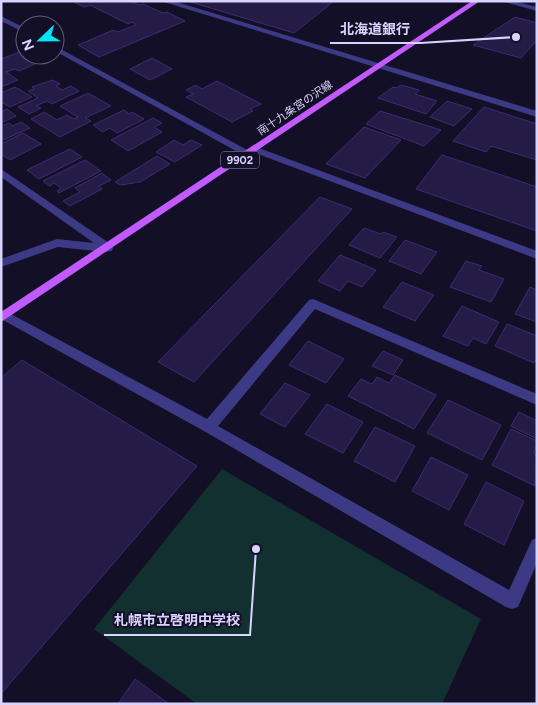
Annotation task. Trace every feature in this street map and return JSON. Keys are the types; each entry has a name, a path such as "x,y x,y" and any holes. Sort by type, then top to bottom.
{"main road":[{"name":"南十九条宮の沢線","path":"3,317 477,1"}],"street":[{"path":"164,1 537,114"},
{"path":"504,1 537,9"},
{"path":"1,18 15,26"},
{"path":"65,53 252,152 537,255"},
{"path":"1,172 108,248"},
{"path":"1,263 57,243 108,248"},
{"path":"209,426 313,303 537,400"},
{"path":"3,317 209,426 512,601 537,545"}],"green space":[{"path":"222,469 481,619 442,704 197,704 94,629"}],"building":[{"path":"72,1 131,1 163,13 167,12 185,21 99,57 78,45 113,30 118,32 136,25 132,22 128,24 90,5 84,7"},
{"path":"187,1 334,1 294,33"},
{"path":"515,17 537,23 537,40 521,58 473,45"},
{"path":"15,54 15,65 33,65 19,71 15,69 6,72 18,80 1,87 1,59"},
{"path":"152,58 172,69 150,80 130,69"},
{"path":"53,80 60,84 56,86 62,90 71,86 79,91 52,104 47,101 36,106 41,108 29,114 18,107 38,98 28,91 34,89 32,87"},
{"path":"217,81 261,104 250,109 253,111 232,122 186,97 193,94 186,90 196,85 202,89"},
{"path":"401,85 419,90 415,94 437,101 426,114 378,98 393,87 397,88"},
{"path":"15,87 32,97 10,107 1,102 1,93"},
{"path":"88,93 111,106 85,118 91,121 60,137 31,119 44,112 57,120 67,115 74,119 78,117 60,106"},
{"path":"447,101 472,109 454,126 430,117"},
{"path":"484,107 537,124 537,160 491,146 486,152 453,141"},
{"path":"7,109 16,116 1,123 1,112"},
{"path":"124,110 129,114 132,112 144,119 117,133 110,128 103,132 93,125"},
{"path":"380,111 441,130 424,146 366,124"},
{"path":"153,118 162,123 154,127 162,132 128,151 111,140"},
{"path":"21,122 30,128 1,141 1,126 9,123 13,126"},
{"path":"364,127 401,140 365,178 326,164"},
{"path":"23,133 41,144 10,160 1,154 1,144"},
{"path":"174,140 183,145 191,140 202,145 175,162 156,152"},
{"path":"70,149 82,157 39,179 27,170"},
{"path":"442,155 537,187 537,231 416,189"},
{"path":"157,156 170,164 140,182 121,185 115,182"},
{"path":"85,160 101,171 59,193 57,191 61,188 54,183 50,186 43,181"},
{"path":"102,173 111,180 99,186 102,189 70,206 63,201 80,192 75,188"},
{"path":"320,197 352,209 194,382 158,362"},
{"path":"364,228 397,237 380,258 349,245"},
{"path":"405,240 437,252 421,274 389,261"},
{"path":"340,255 376,270 362,287 348,281 340,291 318,281"},
{"path":"466,261 482,266 479,270 504,279 491,302 450,287"},
{"path":"402,282 434,295 415,321 383,307"},
{"path":"530,287 537,290 537,322 515,314"},
{"path":"462,306 499,322 486,344 473,338 468,346 443,336"},
{"path":"507,324 537,336 537,358 534,363 495,346"},
{"path":"308,341 344,359 326,383 289,365"},
{"path":"383,351 403,360 393,375 372,366"},
{"path":"22,360 197,466 1,694 1,378"},
{"path":"395,375 436,395 414,429 348,396 361,379 372,384 377,377 389,383"},
{"path":"285,383 310,395 285,427 260,414"},
{"path":"448,400 501,425 482,460 427,433"},
{"path":"327,404 363,422 343,453 305,434"},
{"path":"519,412 537,421 537,439 511,426"},
{"path":"375,427 415,446 395,482 354,461"},
{"path":"511,429 537,441 534,454 537,455 535,486 492,465"},
{"path":"431,457 468,475 449,510 412,491"},
{"path":"486,482 524,501 504,545 464,524"},
{"path":"135,679 169,704 118,704"}],"place":[{"name":"北海道銀行","path":"516,37"},
{"name":"札幌市立啓明中学校","path":"256,549"}]}
